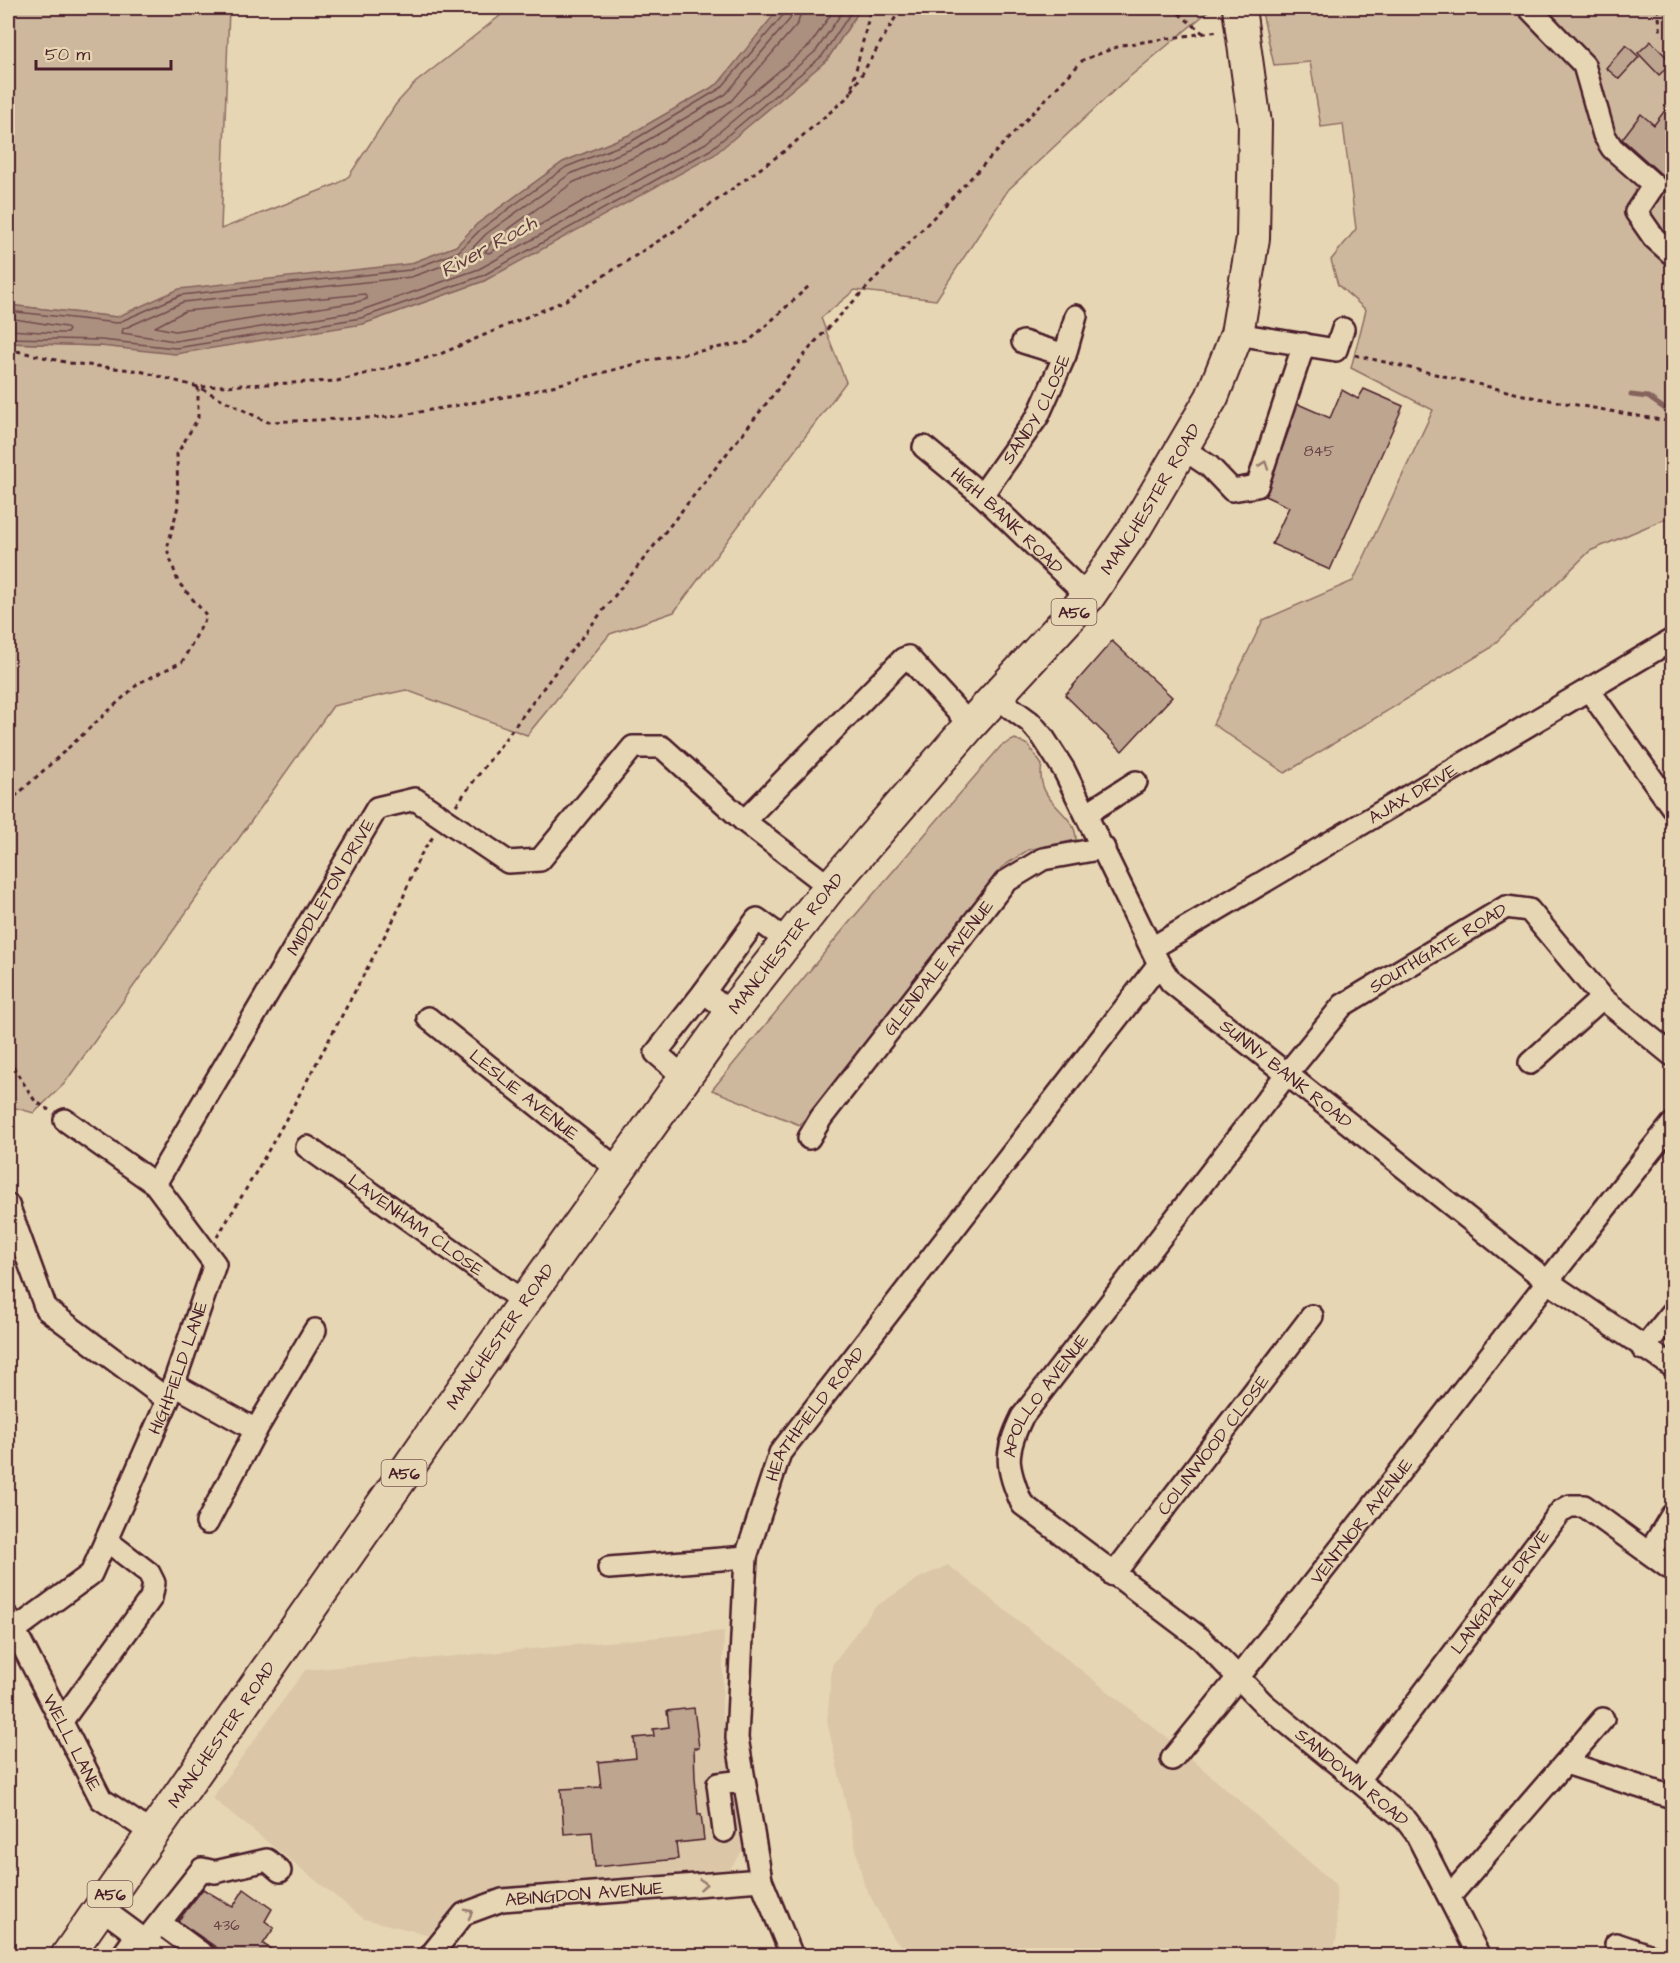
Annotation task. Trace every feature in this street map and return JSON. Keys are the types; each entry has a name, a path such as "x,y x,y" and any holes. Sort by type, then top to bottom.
{"highway":[{"name":"MANCHESTER ROAD","path":"152,1833 524,1302 620,1171 731,1012 830,887 970,725 1088,597 1137,525 1212,397 1236,334 1253,238 1255,135 1240,17"},
{"name":"A56","path":"67,1956 152,1833"}],"street":[{"path":"1529,8 1584,65 1604,135 1612,148 1653,182 1652,189 1636,212 1654,238 1672,254"},
{"name":"SANDY CLOSE","path":"982,495 1038,416 1065,356 1076,316"},
{"path":"1236,334 1336,350 1343,329"},
{"path":"1023,342 1065,356"},
{"path":"1182,448 1209,466 1232,490 1257,486 1304,344"},
{"name":"HIGH BANK ROAD","path":"924,447 982,495 1088,597"},
{"name":"AJAX DRIVE","path":"1156,956 1672,640"},
{"path":"744,821 818,743 844,722 894,666 908,657 970,725"},
{"path":"1588,690 1672,807"},
{"name":"SUNNY BANK ROAD","path":"996,697 1030,722 1052,766 1104,848 1171,982 1547,1281 1672,1366"},
{"name":"MIDDLETON DRIVE","path":"155,1184 377,808 415,799 508,862 540,860 633,747 662,747 744,821 830,887"},
{"path":"1079,811 1136,782"},
{"name":"GLENDALE AVENUE","path":"809,1138 821,1118 1005,882 1043,859 1104,848"},
{"name":"SOUTHGATE ROAD","path":"1286,1075 1343,1005 1506,908 1528,910 1602,998 1672,1055"},
{"path":"685,1078 656,1053 757,919 787,941"},
{"name":"HEATHFIELD ROAD","path":"792,1956 761,1880 737,1738 746,1557 780,1453 1156,956"},
{"path":"704,992 731,1012"},
{"path":"1530,1063 1602,998"},
{"name":"LESLIE AVENUE","path":"428,1018 620,1171"},
{"name":"APOLLO AVENUE","path":"1239,1678 1201,1639 1113,1575 1022,1504 1009,1474 1009,1443 1022,1417 1286,1075"},
{"path":"66,1120 155,1184 207,1253"},
{"name":"VENTNOR AVENUE","path":"1172,1759 1239,1678 1547,1281 1672,1124"},
{"name":"LAVENHAM CLOSE","path":"306,1147 524,1302"},
{"path":"8,1205 46,1309 171,1392 256,1430"},
{"name":"HIGHFIELD LANE","path":"10,1628 91,1574 171,1392 215,1264 207,1253"},
{"path":"1644,1349 1672,1313"},
{"name":"COLINWOOD CLOSE","path":"1113,1575 1312,1316"},
{"path":"207,1523 256,1430 315,1329"},
{"name":"LANGDALE DRIVE","path":"1358,1780 1561,1511 1570,1506 1584,1506 1672,1570"},
{"path":"1649,1553 1672,1515"},
{"path":"61,1722 151,1598 154,1584 149,1573 106,1540"},
{"path":"609,1568 746,1557"},
{"name":"WELL LANE","path":"10,1628 101,1799 152,1833"},
{"name":"SANDOWN ROAD","path":"1239,1678 1264,1704 1406,1820 1416,1833 1450,1896 1479,1956"},
{"path":"1450,1896 1603,1719"},
{"path":"1566,1762 1672,1797"},
{"path":"724,1832 718,1784 744,1781"},
{"path":"122,1956 160,1923 202,1869 215,1872 267,1860 280,1871"},
{"name":"ABINGDON AVENUE","path":"430,1956 464,1914 502,1900 761,1880"},
{"path":"101,1908 165,1956"},
{"path":"160,1923 205,1956"},
{"path":"1616,1944 1652,1956"}],"path":[{"path":"850,95 870,8"},
{"path":"198,387 337,381 438,355 566,300 674,231 749,177 786,150 850,95 901,8"},
{"path":"1172,8 1205,34"},
{"path":"1658,8 1661,35"},
{"path":"207,1253 250,1184 400,908 425,846 449,821 466,788 814,343 1083,60 1122,45 1205,34 1240,17"},
{"path":"8,349 69,363 140,371 198,387 267,422 391,417 522,394 651,360 748,342 810,286"},
{"path":"1336,350 1532,397 1672,422"},
{"path":"8,803 138,682 183,662 207,616 177,582 167,549 178,506 177,454 198,418 198,387"},
{"path":"8,1059 35,1101 66,1120"}],"shaded area":[{"path":"8,8 229,8 221,229 337,184 349,176 396,104 415,83 510,8 784,8 777,12 718,84 629,135 563,162 477,224 457,246 409,264 117,317 8,305"},
{"path":"861,8 1211,9 1121,84 1008,190 936,300 855,290 821,318 846,382 674,612 610,634 527,735 406,690 333,706 64,1084 34,1113 8,1106 8,343 100,346 363,324 484,281 604,208 827,60"},
{"path":"1261,8 1672,8 1672,516 1590,551 1489,649 1285,773 1213,724 1263,620 1353,581 1433,410 1351,368 1366,310 1338,285 1331,260 1356,229 1343,124 1321,127 1310,62 1274,65"},
{"path":"1015,739 1028,745 1042,765 1041,778 1044,789 1070,822 1076,840 1028,850 1002,867 800,1125 712,1090 852,919 1001,746"},
{"path":"948,1565 1171,1741 1336,1885 1337,1937 1332,1955 911,1955 893,1938 864,1885 827,1721 832,1665 875,1607 919,1578"},
{"path":"724,1631 722,1710 743,1850 730,1869 494,1890 455,1906 430,1935 364,1919 212,1798 305,1670"}],"water":[{"name":"River Roch","path":"784,8 861,8 827,60 714,155 484,281 363,324 175,354 100,346 8,343 8,305 117,317 179,289 409,264 456,246 477,224 563,162 629,135 718,84 777,11"}],"building":[{"path":"1651,41 1672,63 1659,75 1638,53"},
{"path":"1626,45 1639,57 1619,79 1606,68"},
{"path":"1672,101 1672,189 1662,175 1622,139 1641,114 1654,125"},
{"path":"1364,389 1403,406 1330,570 1272,544 1289,507 1265,496 1298,404 1330,418 1342,390 1358,399"},
{"path":"1112,641 1172,697 1122,751 1065,695"},
{"path":"694,1708 699,1748 694,1748 695,1778 698,1815 701,1814 704,1840 676,1843 678,1859 595,1867 592,1832 564,1834 561,1789 601,1787 598,1762 636,1758 634,1738 654,1736 653,1729 669,1727 667,1711"},
{"path":"203,1889 233,1907 244,1889 272,1909 265,1921 274,1928 263,1944 282,1956 217,1956 217,1948 178,1921"}],"waterway":[{"path":"1631,395 1648,397 1665,409 1672,410"}]}
